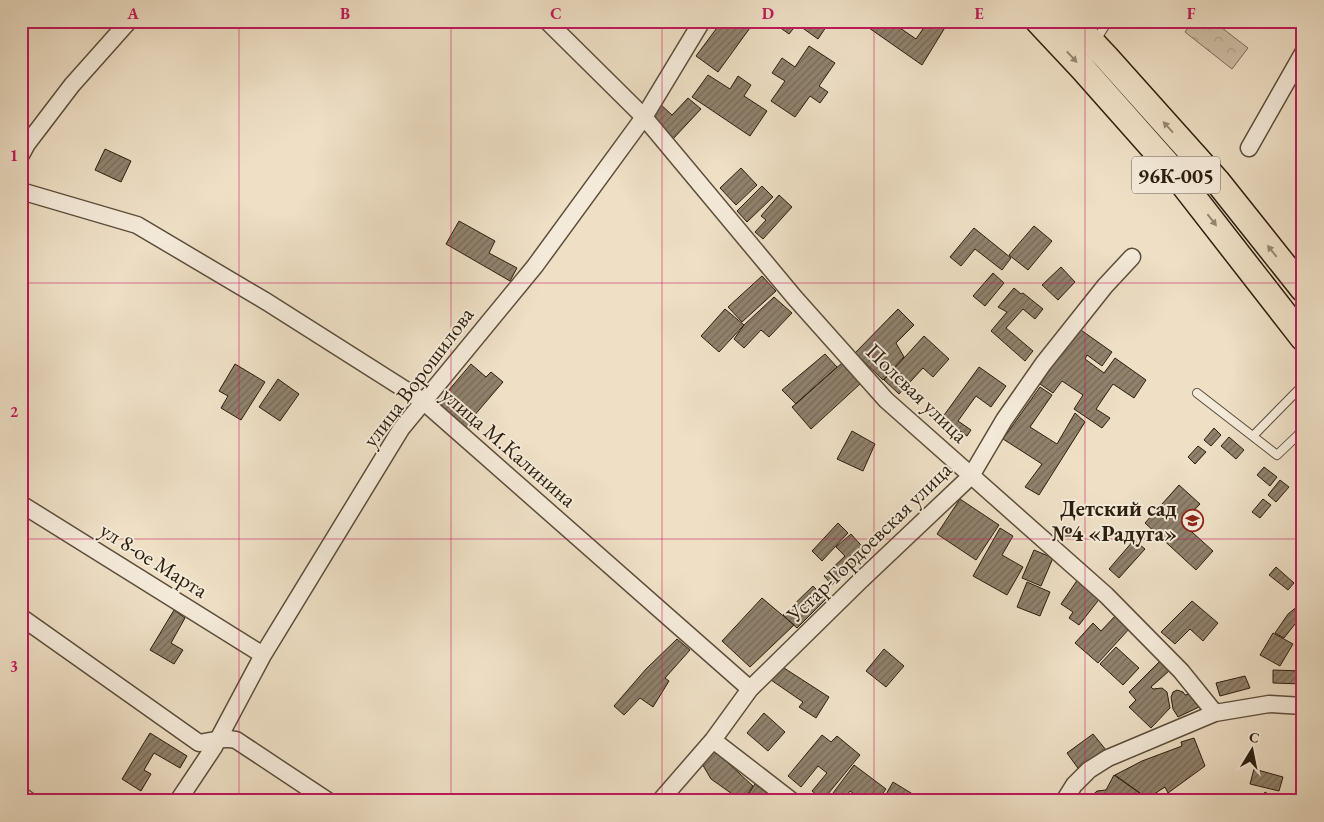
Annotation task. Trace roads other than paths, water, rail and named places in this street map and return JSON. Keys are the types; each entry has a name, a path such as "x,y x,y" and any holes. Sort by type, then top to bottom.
{"main road":[{"name":"96К-005","path":"1038,21 1169,166 1303,338"},
{"name":"96К-005","path":"1072,21 1217,181 1303,289"}],"street":[{"path":"21,155 27,144 72,85 129,21"},
{"name":"Полевая улица","path":"547,21 644,117 795,298 886,400 1106,595 1181,671 1215,712"},
{"name":"улица Ворошилова","path":"178,801 223,738 263,655 401,429 535,266 644,117 702,21"},
{"path":"1249,148 1303,53"},
{"name":"улица М.Калинина","path":"21,191 137,226 267,302 423,401 750,689"},
{"name":"Устар-Гордоевская улица","path":"660,801 713,740 750,689 971,476 1004,420 1043,364 1105,286 1132,256"},
{"name":"ул 8-ое Марта","path":"21,504 263,655"},
{"path":"21,617 199,742 223,738 236,740 328,801"},
{"path":"1064,801 1074,785 1090,770 1108,758 1215,712 1269,704 1303,706"},
{"path":"713,740 792,801"},
{"path":"21,795 29,801"}],"lane":[{"path":"1094,44 1108,21"},
{"path":"1253,436 1302,390"},
{"path":"1197,393 1277,455 1303,428"}],"place":[{"name":"Детский сад №4 «Радуга»","path":"1193,521"}]}
